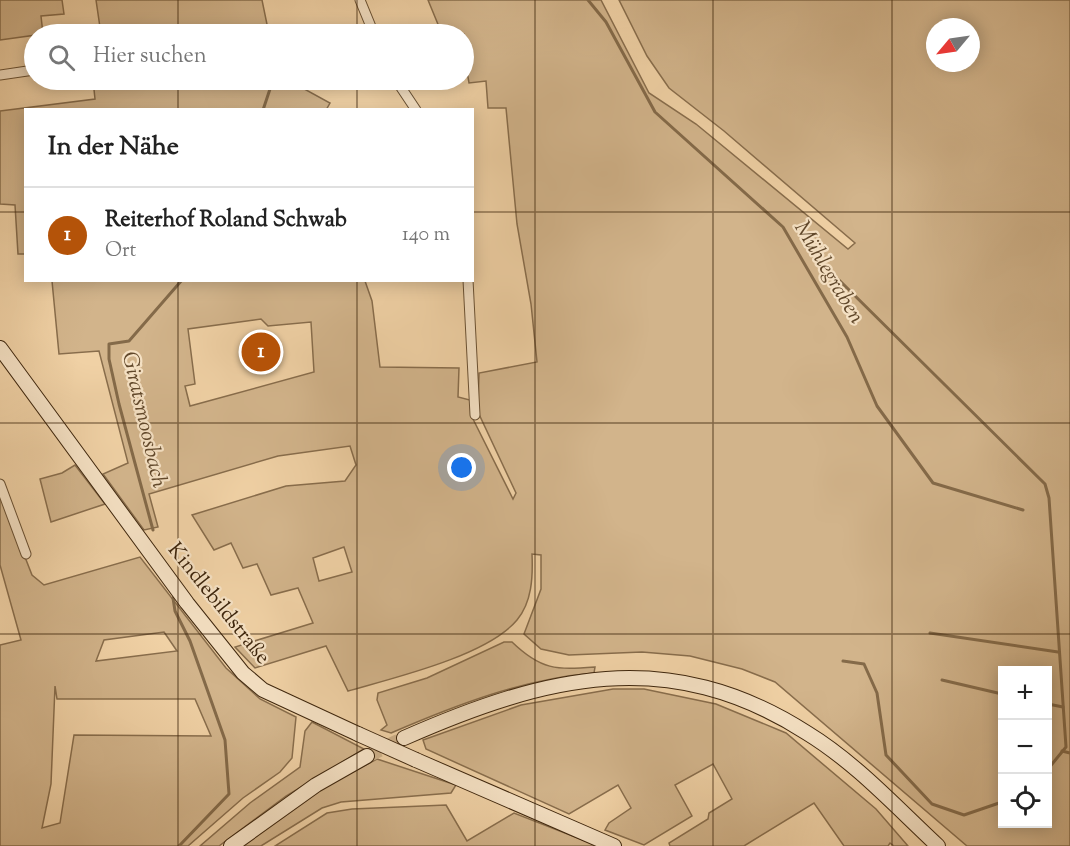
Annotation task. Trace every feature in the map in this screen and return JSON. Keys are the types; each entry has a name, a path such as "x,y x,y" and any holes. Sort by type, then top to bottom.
{"main road":[{"name":"Kindlebildstraße","path":"0,348 162,570 243,673 263,690 416,760 614,846"},
{"path":"404,738 446,719 554,684 601,678 650,678 694,685 759,706 808,733 843,758 938,846"},
{"path":"231,846 316,785 367,756"}],"street":[{"path":"360,0 370,24"},
{"path":"0,75 24,71"},
{"path":"403,90 415,108"},
{"path":"468,282 475,415"},
{"path":"0,484 26,554"}],"shaded area":[{"path":"0,0 62,0 64,14 41,16 42,24 24,24 24,37 0,40"},
{"path":"96,0 262,0 267,24 100,24"},
{"path":"428,0 601,0 649,93 696,124 848,249 855,243 724,131 669,88 647,56 619,0 1070,0 1070,846 967,846 775,682 742,669 690,656 642,652 569,655 541,649 524,634 541,589 541,555 532,554 532,580 529,597 517,620 503,633 462,655 413,672 348,691 326,646 255,668 235,647 313,623 298,588 271,595 257,564 243,568 231,543 214,550 192,515 286,486 345,481 356,465 350,446 278,456 149,494 158,527 144,530 103,474 128,463 99,351 59,354 52,282 365,282 372,301 380,367 459,368 458,397 470,400 472,417 513,499 516,493 478,412 479,373 537,362 531,304 517,224 506,108 488,108 486,81 474,82 474,24 438,24","holes":["261,319 268,326 311,322 314,372 190,406 185,386 195,384 188,329","344,547 352,572 319,581 313,558"]},
{"path":"94,90 306,90 330,103 327,108 24,108 24,254 18,254 15,205 0,204 0,111 95,99"},
{"path":"75,465 105,504 51,522 40,479 62,473"},
{"path":"0,493 32,575 44,585 140,557 226,668 260,699 296,717 292,758 280,772 243,798 188,846 0,846 0,645 21,640 0,565","holes":["164,632 177,651 96,661 104,640","55,686 57,699 195,699 211,736 74,735 60,823 42,828 51,784"]},
{"path":"504,642 512,642 541,663 559,668 595,667 594,673 516,687 465,703 391,733 381,730 387,725 377,700 378,693 427,678"},
{"path":"613,689 644,689 716,704 786,733 876,809 908,846 894,846 890,843 888,846 844,846 814,803 744,846 670,846 669,843 708,819 709,813 732,799 713,764 675,785 692,816 644,845 605,830 609,823 631,808 618,785 569,814 426,749 423,740 521,705"},
{"path":"312,722 364,749 286,796 219,846 200,846 250,803 300,767 305,731"},
{"path":"377,759 456,785 451,793 341,802 322,808 261,846 240,846 319,790"},
{"path":"446,805 467,841 514,813 598,846 275,846 327,813 352,809"}],"waterway":[{"name":"Mühlegraben","path":"588,0 606,22 655,112 783,227 847,337 877,406 933,483 1023,510"},
{"name":"Giratsmoosbach","path":"264,108 270,90"},
{"path":"839,280 1045,484 1049,498 1066,747 1052,764"},
{"name":"Giratsmoosbach","path":"153,530 119,404 109,359 109,344 129,341 180,282"},
{"name":"Giratsmoosbach","path":"173,598 175,611 190,641 225,740 229,794 179,846"},
{"path":"930,633 1058,652"},
{"path":"843,661 864,664 877,693 886,755 932,804 964,815 998,803"},
{"path":"942,680 998,693"},
{"path":"1052,705 1063,707"},
{"path":"1062,751 1070,753"}],"tunnel":[{"path":"367,756 404,738"}],"place":[{"name":"Reiterhof Roland Schwab","path":"261,352"}]}
